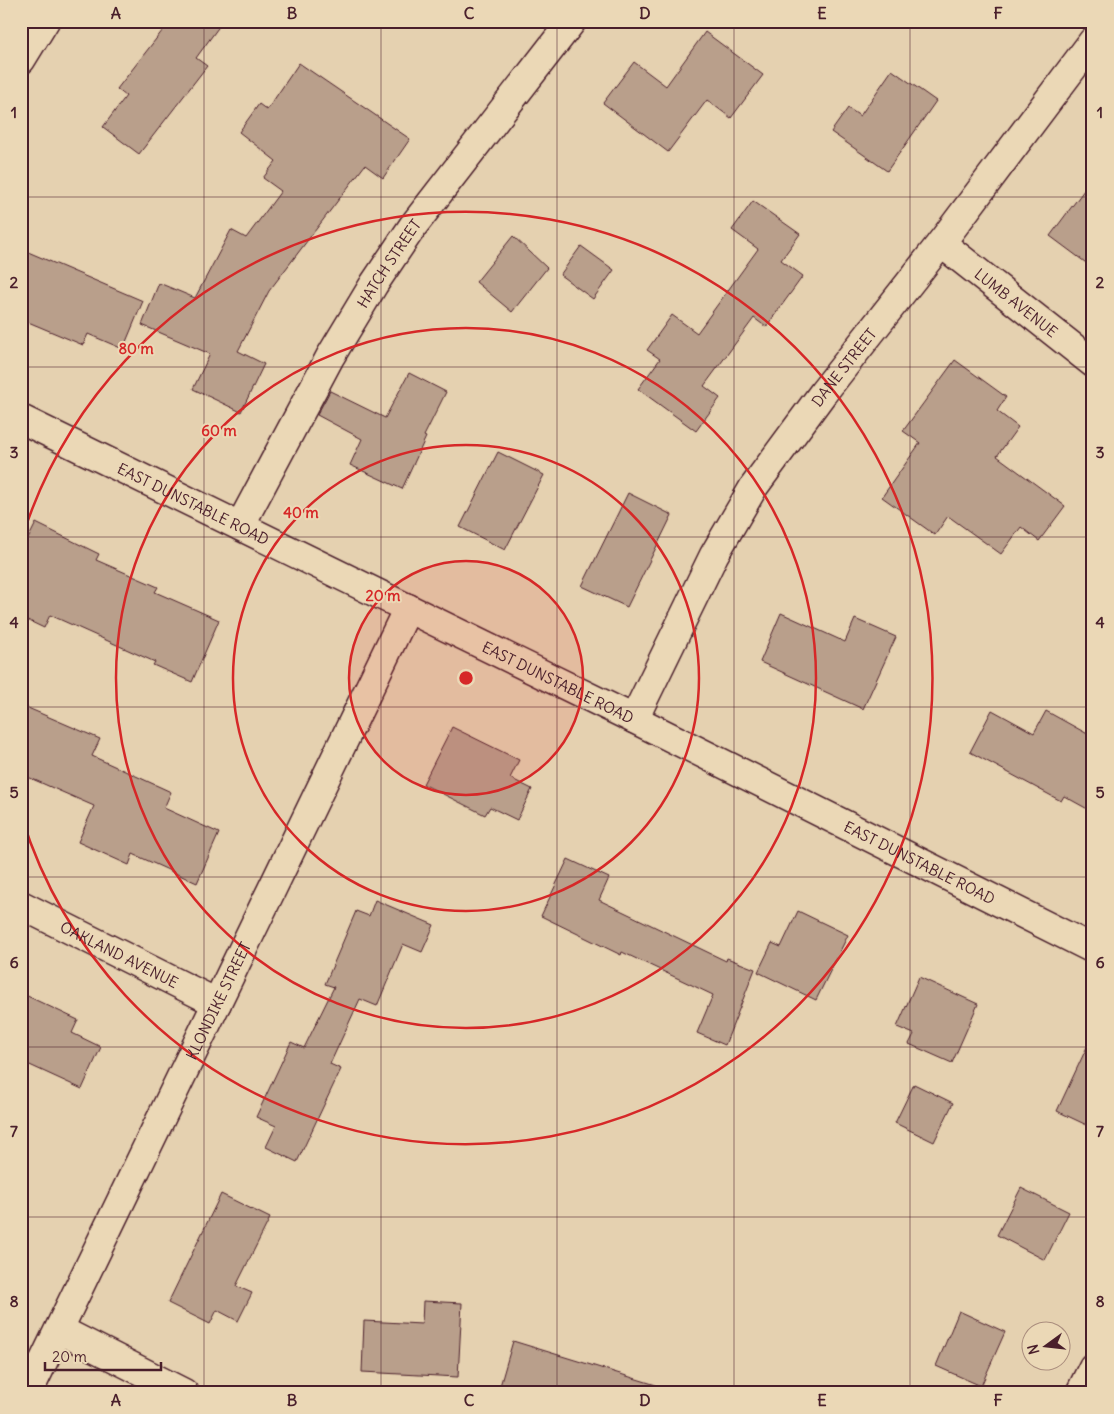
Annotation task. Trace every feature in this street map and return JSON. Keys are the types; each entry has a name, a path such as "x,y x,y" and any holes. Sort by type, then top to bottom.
{"street":[{"path":"21,60 45,21"},
{"name":"HATCH STREET","path":"240,526 330,357 374,284 413,226 572,21"},
{"name":"DANE STREET","path":"634,719 714,555 753,488 824,393 941,243 1093,40"},
{"name":"LUMB AVENUE","path":"941,243 1093,363"},
{"name":"EAST DUNSTABLE ROAD","path":"21,419 634,719 1093,949"},
{"name":"KLONDIKE STREET","path":"28,1393 408,608"},
{"name":"OAKLAND AVENUE","path":"21,905 217,1003"},
{"path":"60,1330 184,1393"},
{"path":"1080,1393 1093,1367"}],"building":[{"path":"170,21 223,21 196,58 207,66 139,154 103,127 126,96 117,89"},
{"path":"705,32 763,75 731,118 707,100 668,152 603,103 634,62 666,86"},
{"path":"299,63 410,139 383,178 365,165 269,291 238,351 264,364 241,412 193,389 210,354 142,325 159,283 195,298 231,230 246,238 281,191 263,178 276,161 239,132 259,104 267,110"},
{"path":"892,70 936,101 887,171 831,132 848,108 860,116"},
{"path":"1093,178 1093,268 1050,236"},
{"path":"753,201 800,234 781,260 803,276 766,327 754,318 704,386 720,398 696,431 638,389 660,359 647,350 672,315 697,333 758,249 732,230"},
{"path":"513,236 547,268 512,312 476,282"},
{"path":"581,246 614,270 593,299 560,275"},
{"path":"21,249 143,301 123,349 88,334 83,345 21,319"},
{"path":"955,360 1006,397 997,411 1018,427 997,456 1065,506 1039,541 1021,527 1001,554 948,516 935,535 882,497 920,443 903,431"},
{"path":"409,373 446,392 424,436 426,437 402,489 350,465 362,439 317,415 330,391 385,418"},
{"path":"498,452 544,475 505,550 460,527"},
{"path":"628,493 672,515 627,607 582,586"},
{"path":"36,523 99,554 96,560 158,587 155,592 219,620 192,682 153,665 155,662 50,615 44,628 21,617 21,553"},
{"path":"781,613 845,642 855,619 896,637 863,709 760,662"},
{"path":"21,705 100,739 92,756 171,792 164,808 219,833 197,883 133,854 129,865 78,842 94,806 21,774"},
{"path":"992,710 1034,733 1046,711 1093,737 1093,812 1064,796 1061,801 970,752"},
{"path":"452,727 519,760 510,778 532,789 517,820 490,807 485,815 423,784"},
{"path":"568,859 609,878 599,900 726,961 727,958 755,969 725,1045 697,1033 713,995 622,952 621,955 541,916"},
{"path":"375,900 434,925 422,952 403,944 377,1006 360,999 330,1064 341,1069 297,1162 266,1147 276,1126 256,1117 291,1042 304,1048 334,987 325,984 356,911 369,916"},
{"path":"798,911 848,935 816,1000 758,972 772,943 781,947"},
{"path":"919,977 978,1004 952,1063 909,1044 914,1034 897,1027"},
{"path":"21,993 78,1020 72,1033 101,1047 82,1089 21,1061"},
{"path":"1093,1034 1093,1128 1057,1111"},
{"path":"914,1084 953,1103 934,1142 895,1123"},
{"path":"1021,1188 1069,1212 1045,1260 997,1235"},
{"path":"221,1194 270,1218 236,1286 252,1293 238,1321 217,1310 210,1324 168,1303"},
{"path":"423,1301 462,1303 458,1377 362,1372 364,1321 422,1324"},
{"path":"959,1311 1005,1332 981,1386 936,1366"},
{"path":"513,1341 656,1385 654,1393 498,1393"}]}
